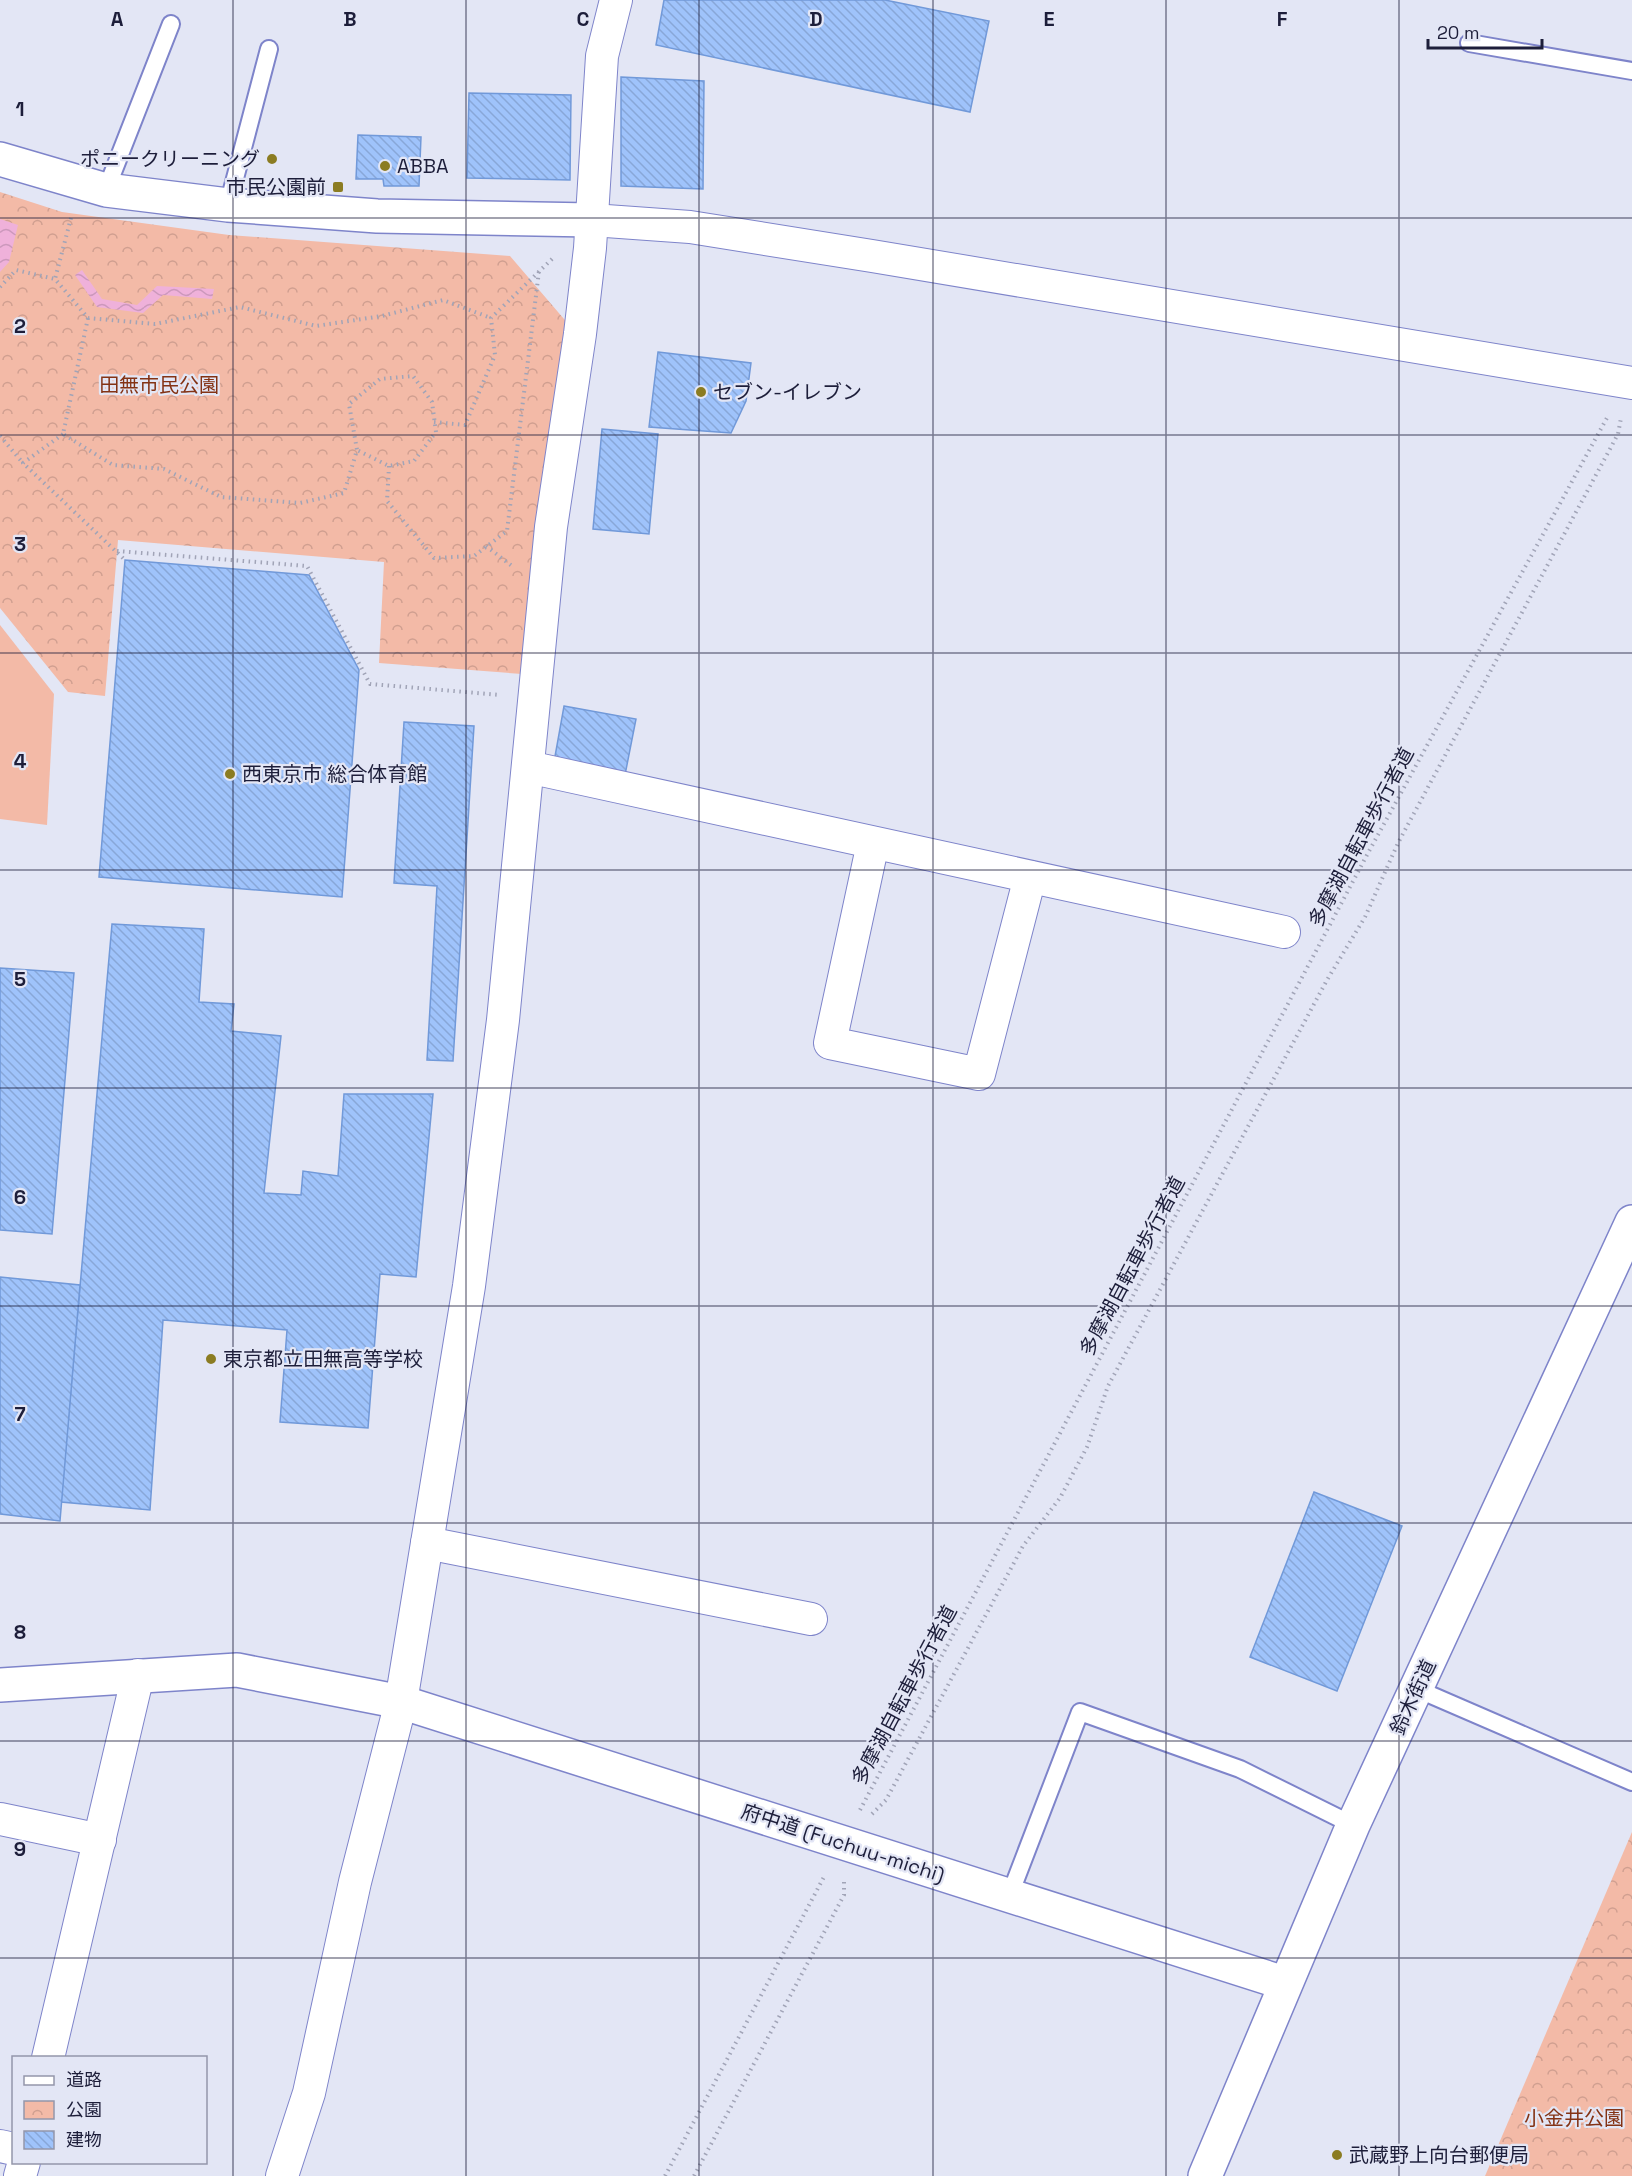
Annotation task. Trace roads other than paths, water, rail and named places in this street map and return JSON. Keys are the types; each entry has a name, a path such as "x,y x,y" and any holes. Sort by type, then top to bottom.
{"street":[{"path":"282,2176 309,2092 355,1882 401,1702 469,1286 503,1020 551,527 580,334 592,220 602,56 616,0"},
{"path":"0,159 93,187 228,206 377,216 592,220 690,227 1630,383"},
{"path":"528,767 1284,932"},
{"path":"873,843 830,1043 979,1074 1030,877"},
{"name":"鈴木街道","path":"1205,2176 1284,1983 1353,1825 1632,1222"},
{"path":"427,1543 811,1619"},
{"name":"府中道 (Fuchuu-michi)","path":"0,1685 237,1670 401,1702 1284,1983"},
{"path":"48,2056 138,1675"},
{"path":"0,1819 100,1840"}],"lane":[{"path":"93,187 171,24"},
{"path":"1469,43 1632,71"},
{"path":"228,206 269,49"},
{"path":"1417,1689 1632,1782"},
{"path":"1010,1897 1080,1712 1240,1769 1353,1825"}],"water":[{"path":"0,219 18,225 9,262 0,272"},
{"path":"82,270 102,299 137,305 157,286 214,289 212,299 163,295 143,313 97,307 75,275"}],"place":[{"name":"ポニークリーニング","path":"272,159"},
{"name":"ABBA","path":"385,166"},
{"name":"市民公園前","path":"338,187"},
{"name":"セブン-イレブン","path":"701,392"},
{"name":"西東京市 総合体育館","path":"230,774"},
{"name":"東京都立田無高等学校","path":"211,1359"},
{"name":"武蔵野上向台郵便局","path":"1337,2155"}],"park label":[{"name":"田無市民公園","path":"159,385"},
{"name":"小金井公園","path":"1574,2118"}]}
